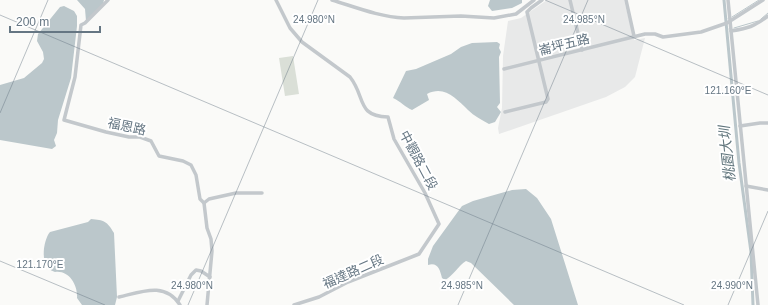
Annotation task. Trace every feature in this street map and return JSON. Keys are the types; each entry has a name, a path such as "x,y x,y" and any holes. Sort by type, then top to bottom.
{"street":[{"name":"福恩路","path":"108,0 85,23 81,25 75,76 64,120 106,132 129,137 140,137 151,141 159,156 183,161 191,166 196,175 200,199 204,203 207,228 212,239 208,305"},
{"name":"中觀路二段","path":"276,0 290,28 302,42 350,77 356,84 365,109 377,117 388,117 394,139 425,193 439,224 419,254"},
{"path":"332,0 371,12 404,18 461,16 494,18 516,14 534,0"},
{"path":"505,112 546,102 548,99 527,12 542,0"},
{"path":"570,0 582,50"},
{"path":"626,0 634,36"},
{"path":"728,0 728,22 731,31 758,305"},
{"path":"728,22 763,0"},
{"path":"525,7 531,8"},
{"path":"731,31 749,28 756,25 768,16"},
{"name":"崙坪五路","path":"504,69 634,36 655,34 663,37 701,32 716,28 728,22"},
{"path":"740,126 768,123"},
{"path":"746,186 768,190"},
{"path":"204,203 209,199 236,193 262,193"},
{"name":"福達路二段","path":"294,305 319,297 348,282 419,254"},
{"path":"119,297 154,289 167,293 179,303 192,275 196,270 201,271 210,277"}],"shaded area":[{"path":"77,0 104,0 103,4 86,21 85,9"},
{"path":"490,0 522,0 522,3 512,8 492,11 488,6"},
{"path":"547,0 624,0 634,40 645,38 635,77 625,87 606,97 499,134 498,128 502,108 503,56 508,21 521,18"},
{"path":"64,6 74,11 77,16 77,26 71,78 58,120 57,133 54,140 56,146 52,149 0,140 0,85 24,78 42,63 44,59 43,52 37,41 38,34 60,7"},
{"path":"497,42 500,44 499,48 501,52 499,57 500,103 497,107 501,112 495,122 489,124 470,112 450,94 445,92 439,91 427,94 429,100 412,110 393,98 406,71 416,69 472,43"},
{"path":"293,56 299,94 285,96 279,58"},
{"path":"526,189 537,198 551,219 578,305 514,305 471,263 466,261 445,280 442,278 438,267 431,264 428,265 428,259 433,246 462,206 473,201 512,190"},
{"path":"91,219 105,222 114,233 117,297 115,305 82,305 77,298 76,288 72,279 64,273 50,270 45,263 44,249 46,239 50,232 88,222"}],"waterway":[{"name":"桃園大圳","path":"724,0 739,163 751,252 753,305"},
{"path":"732,17 759,0"},
{"path":"761,19 768,13"},
{"path":"734,28 758,21"}]}
